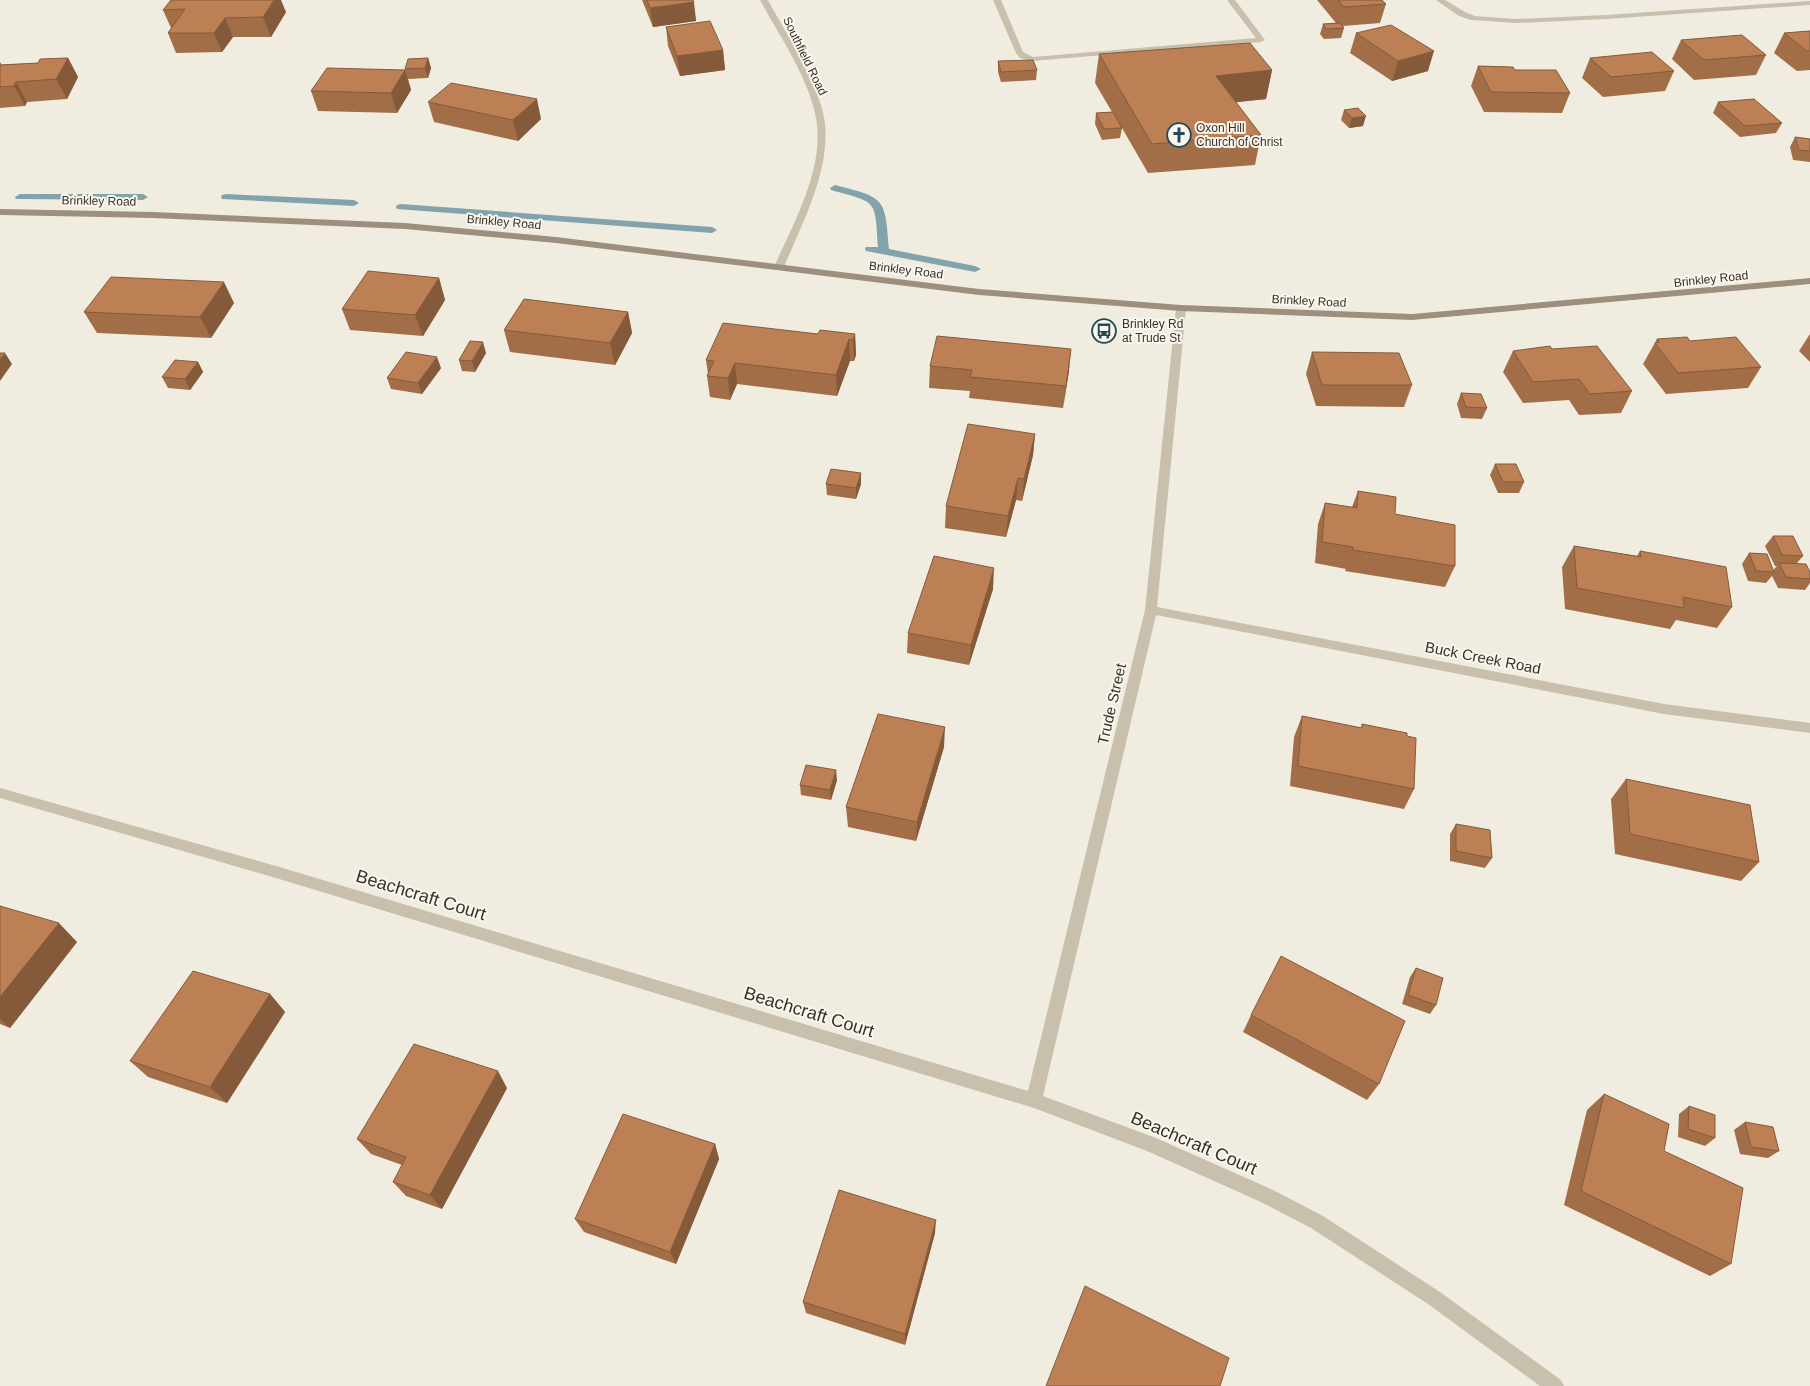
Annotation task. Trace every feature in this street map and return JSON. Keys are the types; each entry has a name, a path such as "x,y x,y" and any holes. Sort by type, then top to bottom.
{"main road":[{"name":"Brinkley Road","path":"0,212 153,215 405,226 556,240 978,292 1181,308 1412,317 1810,281"}],"street":[{"name":"Southfield Road","path":"764,0 807,83 820,118 821,147 815,174 802,213 780,267"},
{"path":"997,0 1023,56 1042,59 1261,40 1230,0"},
{"path":"1440,0 1462,14 1474,18 1516,21 1606,17 1810,3"},
{"name":"Trude Street","path":"1034,1100 1151,610 1181,308"},
{"name":"Buck Creek Road","path":"1151,610 1664,709 1810,728"},
{"name":"Beachcraft Court","path":"0,793 276,872 1034,1100 1150,1144 1267,1196 1317,1222 1434,1298 1555,1386"}],"building":[{"path":"171,0 274,0 263,17 225,18 214,33 168,33 185,9 163,10"},
{"path":"647,0 693,0 694,2 650,8"},
{"path":"1338,0 1382,0 1386,4 1344,7"},
{"path":"710,21 723,50 677,56 666,27"},
{"path":"1340,23 1344,28 1326,29 1323,24"},
{"path":"1391,25 1434,51 1398,61 1356,33"},
{"path":"1810,31 1810,51 1807,51 1784,33"},
{"path":"1742,35 1766,55 1704,60 1681,40"},
{"path":"1250,43 1272,70 1216,76 1261,135 1152,144 1099,54"},
{"path":"1652,52 1674,71 1611,77 1590,58"},
{"path":"68,58 56,79 16,82 14,86 0,87 0,65 38,63 40,59"},
{"path":"428,58 425,68 405,69 408,59"},
{"path":"1033,60 1037,70 1001,72 998,61"},
{"path":"1478,66 1513,67 1515,70 1556,70 1570,93 1491,92"},
{"path":"327,68 405,70 391,93 311,91"},
{"path":"451,83 537,99 513,120 428,102"},
{"path":"1754,99 1782,123 1745,126 1718,102"},
{"path":"1358,108 1366,116 1352,118 1344,110"},
{"path":"1113,112 1122,128 1104,129 1096,113"},
{"path":"1795,137 1810,139 1810,151 1799,150"},
{"path":"368,271 439,278 415,315 342,309"},
{"path":"111,277 224,282 200,317 84,312"},
{"path":"524,299 628,312 610,343 504,330"},
{"path":"723,323 818,334 820,330 855,334 853,340 849,339 836,375 735,363 728,378 707,376 714,361 706,360"},
{"path":"937,336 1071,349 1066,386 970,377 972,370 930,366"},
{"path":"1687,337 1690,341 1736,337 1761,367 1678,373 1655,343 1659,342 1657,339"},
{"path":"470,341 483,342 472,361 459,360"},
{"path":"1550,346 1552,349 1597,346 1632,391 1590,394 1579,379 1533,382 1513,351"},
{"path":"406,352 437,357 418,383 387,378"},
{"path":"1312,352 1399,353 1412,385 1322,385"},
{"path":"0,353 5,353 0,360"},
{"path":"175,360 198,362 185,379 162,377"},
{"path":"1461,393 1481,394 1487,408 1466,407"},
{"path":"968,424 1035,434 1024,479 1018,478 1008,516 946,506"},
{"path":"1495,464 1516,464 1524,482 1503,482"},
{"path":"831,469 861,473 856,488 826,484"},
{"path":"1358,491 1396,497 1395,514 1455,525 1455,566 1353,550 1353,547 1322,542 1325,503 1357,508"},
{"path":"1773,536 1793,536 1803,556 1782,555"},
{"path":"1574,546 1641,557 1640,551 1726,567 1732,607 1683,597 1684,608 1577,588"},
{"path":"1749,553 1767,554 1774,572 1756,571"},
{"path":"934,556 994,568 971,645 908,633"},
{"path":"1779,563 1806,564 1810,572 1810,579 1786,577"},
{"path":"878,714 945,727 917,822 846,807"},
{"path":"1302,716 1362,728 1362,724 1407,733 1407,736 1416,738 1414,789 1298,766"},
{"path":"806,765 836,770 830,790 800,785"},
{"path":"1626,779 1750,805 1759,862 1630,834"},
{"path":"1456,824 1490,830 1492,858 1456,851"},
{"path":"0,906 59,923 0,997"},
{"path":"1281,956 1405,1021 1379,1084 1251,1015"},
{"path":"1416,968 1443,978 1436,1005 1408,995"},
{"path":"193,971 270,994 210,1087 130,1061"},
{"path":"414,1044 498,1071 430,1195 393,1182 406,1157 357,1139"},
{"path":"1604,1094 1669,1124 1664,1151 1743,1188 1731,1264 1581,1191"},
{"path":"1689,1106 1715,1115 1715,1138 1688,1129"},
{"path":"623,1114 715,1144 670,1252 575,1219"},
{"path":"1745,1122 1773,1127 1779,1151 1751,1147"},
{"path":"839,1190 936,1220 905,1334 803,1302"},
{"path":"1085,1286 1229,1358 1220,1386 1046,1386"}],"waterway":[{"path":"835,188 871,198 881,212 884,251"},
{"path":"20,197 143,197"},
{"path":"226,197 354,203"},
{"path":"401,207 712,230"},
{"path":"870,249 975,269"}],"place":[{"name":"Oxon Hill Church of Christ","path":"1179,135"},
{"name":"Brinkley Rd at Trude St","path":"1104,331"}]}
